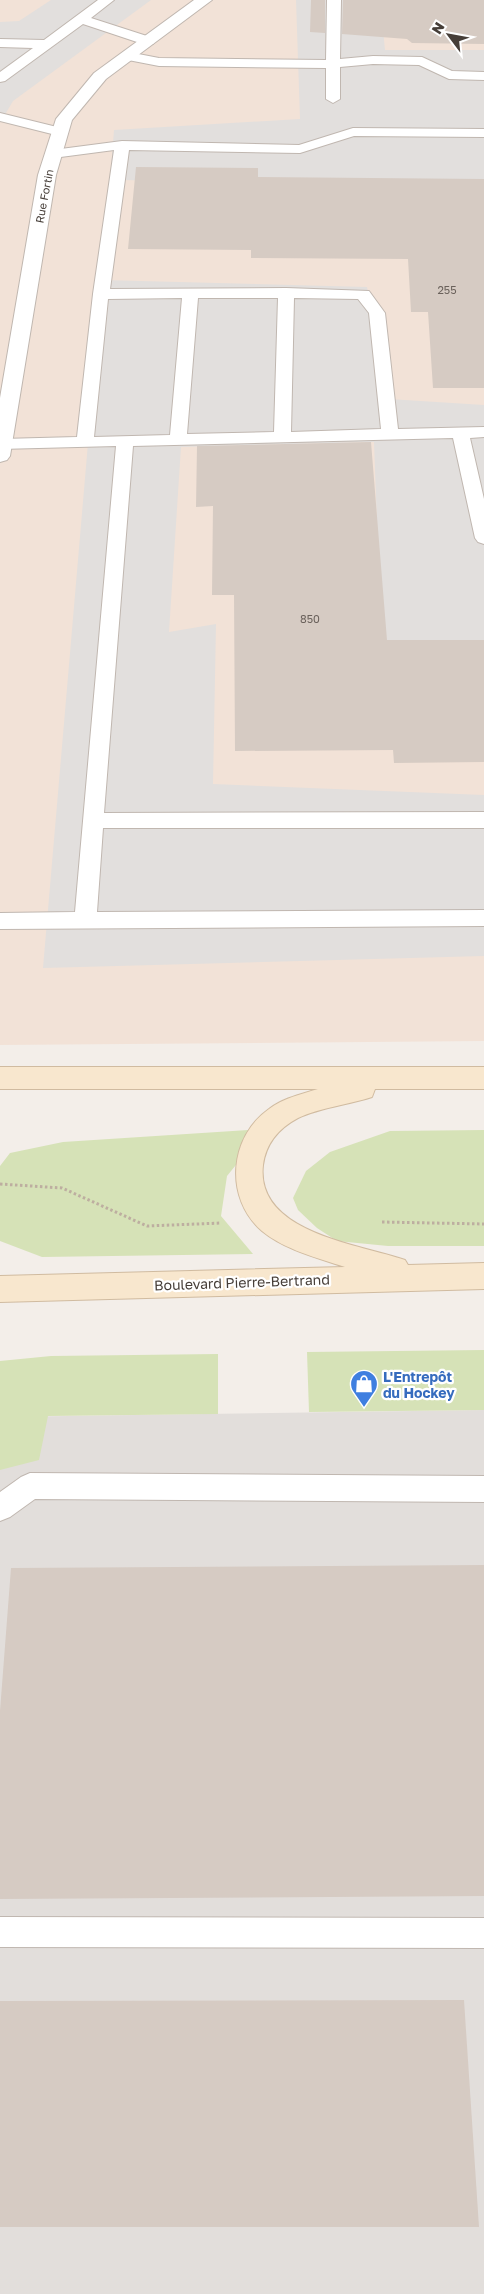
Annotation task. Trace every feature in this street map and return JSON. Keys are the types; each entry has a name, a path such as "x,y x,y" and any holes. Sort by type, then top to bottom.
{"main road":[{"path":"0,1078 484,1078"},
{"path":"397,1079 327,1098 278,1117 256,1143 247,1171 258,1202 276,1225 312,1243 419,1276"},
{"name":"Boulevard Pierre-Bertrand","path":"0,1289 419,1276 484,1276"}],"street":[{"name":"Rue Fortin","path":"1,450 47,176 64,119 100,76 204,0"}],"lane":[{"path":"0,78 107,0"},
{"path":"333,99 334,0"},
{"path":"80,20 148,41"},
{"path":"0,44 47,44"},
{"path":"128,56 160,62 333,64 373,60 422,61 449,75 484,76"},
{"path":"0,117 60,132"},
{"path":"53,154 122,145 300,149 353,132 484,133"},
{"path":"85,442 101,294 122,145"},
{"path":"178,440 190,293"},
{"path":"282,437 286,293"},
{"path":"101,294 363,294 377,313 390,434"},
{"path":"1,450 85,442 484,432"},
{"path":"460,433 483,537"},
{"path":"85,922 125,441"},
{"path":"94,821 484,820"},
{"path":"0,921 85,922 484,918"},
{"path":"0,1508 30,1486 265,1486 484,1490"},
{"path":"0,1932 484,1933"}],"path":[{"path":"0,1184 62,1188 147,1226 230,1222"},
{"path":"378,1222 484,1224"}],"shaded area":[{"path":"0,0 484,0 484,1041 0,1045"},
{"path":"51,0 151,0 13,101 0,123 0,22 19,21"},
{"path":"296,0 380,0 385,50 484,50 484,183 110,180 114,130 300,119"},
{"path":"102,280 367,287 389,399 484,405 484,663 382,662 374,442 181,447 169,632 216,624 213,784 484,795 484,956 43,968"},
{"path":"484,1410 484,2294 0,2294 0,1417"}],"green space":[{"path":"265,1129 227,1176 221,1216 253,1254 42,1257 0,1241 0,1166 10,1153 63,1142"},
{"path":"484,1130 484,1246 388,1246 337,1241 317,1228 298,1210 293,1198 306,1171 330,1152 390,1131"},
{"path":"484,1350 484,1410 309,1412 307,1352"},
{"path":"218,1354 218,1414 48,1416 39,1460 0,1470 0,1361 51,1356"}],"building":[{"path":"311,0 325,0 325,33 310,32"},
{"path":"343,0 484,0 484,44 412,43 407,39 342,34"},
{"path":"136,167 258,168 258,177 484,179 484,388 433,388 428,312 411,312 408,259 251,258 251,250 128,249"},
{"path":"371,442 387,640 484,640 484,762 394,763 393,750 235,751 234,595 212,595 213,506 196,507 197,446"},
{"path":"484,1565 484,1896 0,1899 0,1711 11,1568"},
{"path":"464,2000 479,2227 0,2227 0,2001"}],"place":[{"name":"L'Entrepôt du Hockey","path":"364,1408"}]}
